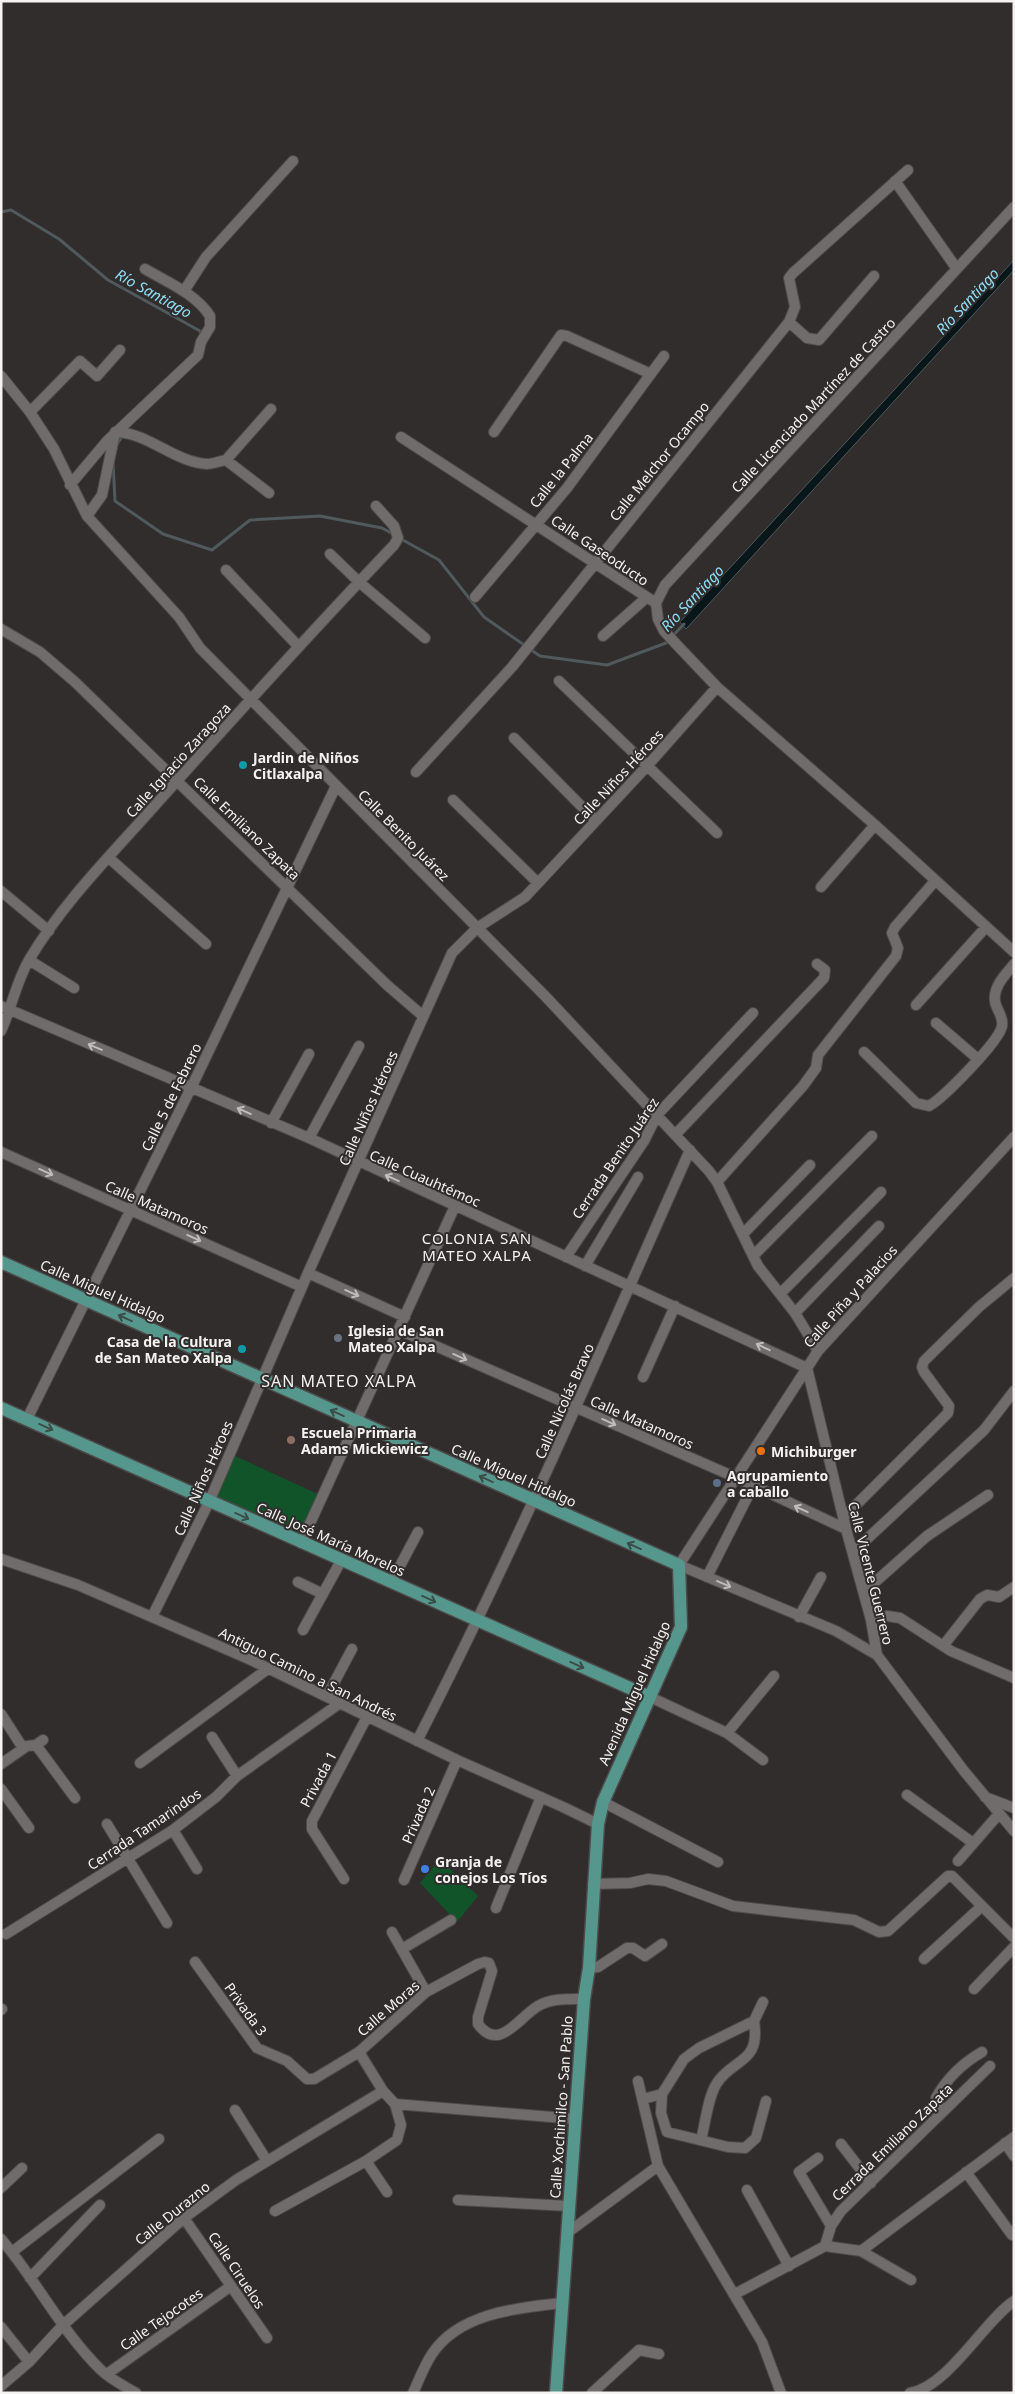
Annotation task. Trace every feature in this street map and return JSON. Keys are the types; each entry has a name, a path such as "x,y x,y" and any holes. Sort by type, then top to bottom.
{"main road":[{"name":"Calle Miguel Hidalgo","path":"1,1262 679,1565"},
{"name":"Calle José María Morelos","path":"1,1408 650,1697"},
{"name":"Avenida Miguel Hidalgo","path":"598,1824 603,1802 681,1627 679,1565"},
{"name":"Calle Xochimilco - San Pablo","path":"556,2393 584,1999 589,1968 598,1824"}],"street":[{"path":"184,291 206,257 293,161"},
{"name":"Calle Melchor Ocampo","path":"416,772 499,683 789,322 795,307 789,278 793,273 908,170"},
{"path":"895,180 957,269"},
{"name":"Calle Licenciado Martínez de Castro","path":"656,603 665,585 1014,207"},
{"path":"70,485 198,355 200,342 210,327 210,316 206,310 184,291 145,269"},
{"path":"789,322 807,338 819,340 874,276"},
{"path":"494,432 561,335 651,374"},
{"path":"30,412 80,361 97,376 120,350"},
{"name":"Calle la Palma","path":"475,597 567,488 664,356"},
{"name":"Calle Benito Juárez","path":"1,376 30,412 65,469 70,485 87,516 179,617 200,648 546,997 676,1134 717,1182 753,1256 795,1313 818,1351"},
{"path":"122,433 172,454 206,464 226,460 271,410"},
{"path":"87,516 102,496 122,433"},
{"name":"Calle Gaseoducto","path":"401,437 536,523 656,603"},
{"path":"226,460 269,493"},
{"name":"Calle Ignacio Zaragoza","path":"1,1030 6,1008 19,979 48,931 109,858 250,699 394,545 398,538 394,526 376,506"},
{"path":"330,554 359,582 425,638"},
{"path":"226,570 298,646"},
{"path":"603,636 646,598"},
{"path":"656,603 658,619 664,631 717,687 875,825 1014,952"},
{"name":"Calle Emiliano Zapata","path":"1,629 40,652 75,682 388,985 423,1016"},
{"path":"559,682 717,833"},
{"name":"Calle Niños Héroes","path":"152,1617 209,1502 302,1286 452,953 477,928 525,897 648,765 717,687"},
{"path":"514,738 596,821"},
{"name":"Calle 5 de Febrero","path":"27,1418 192,1088 336,786"},
{"path":"454,800 538,883"},
{"path":"821,887 875,825"},
{"path":"109,858 206,944"},
{"path":"717,1182 803,1086 816,1068 818,1055 896,956 898,948 892,933 895,927 935,881"},
{"path":"1,891 48,931"},
{"path":"916,1005 986,927"},
{"path":"29,960 74,988"},
{"path":"676,1134 824,978 825,970 817,964"},
{"path":"864,1052 916,1103 929,1106 938,1101 978,1059 1002,1029 1002,1018 995,1000 997,986 1014,964"},
{"name":"Calle Cuauhtémoc","path":"6,1008 309,1138 358,1163 630,1285 807,1368"},
{"name":"Cerrada Benito Juárez","path":"566,1257 644,1141 657,1115 753,1013"},
{"path":"936,1022 978,1059"},
{"path":"309,1138 359,1046"},
{"path":"271,1123 309,1054"},
{"path":"753,1256 872,1136"},
{"name":"Calle Piña y Palacios","path":"679,1565 818,1351 1014,1137"},
{"name":"Calle Nicolás Bravo","path":"417,1741 478,1622 535,1500 690,1150"},
{"name":"Calle Matamoros","path":"1,1152 302,1286"},
{"path":"743,1234 810,1165"},
{"path":"585,1266 638,1177"},
{"path":"780,1294 881,1192"},
{"path":"301,1543 455,1206"},
{"path":"795,1313 879,1226"},
{"path":"308,1273 405,1317"},
{"path":"843,1518 948,1414 949,1406 924,1372 922,1367 924,1361 979,1307 1014,1278"},
{"path":"643,1377 674,1306"},
{"name":"Calle Matamoros","path":"399,1330 737,1478 846,1529"},
{"name":"Calle Vicente Guerrero","path":"807,1368 843,1518 871,1620 877,1655 998,1815 1014,1831"},
{"path":"853,1552 984,1430 1014,1391"},
{"path":"707,1577 753,1486"},
{"path":"862,1586 874,1583 926,1536 988,1495"},
{"path":"392,1581 418,1532"},
{"name":"Antiguo Camino a San Andrés","path":"1,1559 78,1585 268,1668 457,1760 598,1824"},
{"path":"303,1630 342,1560"},
{"name":"Calle Miguel Hidalgo","path":"679,1565 836,1631 877,1655"},
{"path":"799,1617 821,1577"},
{"path":"298,1582 323,1594"},
{"path":"943,1646 980,1599 987,1595 999,1597 1014,1587"},
{"path":"871,1620 888,1616 900,1618 943,1646 1014,1678"},
{"path":"327,1696 352,1649"},
{"path":"140,1763 268,1668"},
{"path":"727,1733 774,1676"},
{"path":"650,1697 727,1733 763,1760"},
{"name":"Cerrada Tamarindos","path":"6,1934 173,1830 216,1797 237,1776 340,1703"},
{"path":"1,1714 23,1748"},
{"name":"Privada 1","path":"344,1880 312,1829 312,1821 367,1717"},
{"path":"212,1738 237,1776"},
{"path":"1,1764 23,1748 40,1742 75,1798"},
{"name":"Privada 2","path":"404,1880 457,1760"},
{"path":"1,1789 29,1828"},
{"path":"907,1795 973,1843"},
{"path":"496,1908 541,1797"},
{"path":"985,1797 1014,1808"},
{"path":"603,1802 718,1862"},
{"path":"958,1861 998,1815"},
{"path":"107,1824 167,1923"},
{"path":"173,1830 197,1869"},
{"path":"593,1884 666,1880 732,1906 854,1920 879,1932 888,1931 948,1876 958,1880 1014,1938"},
{"path":"924,1959 982,1906"},
{"path":"402,1949 451,1920"},
{"path":"392,1932 426,1992"},
{"path":"589,1968 598,1967 628,1948 633,1948 645,1956 662,1944"},
{"path":"974,1989 1014,1947"},
{"name":"Privada 3","path":"195,1962 256,2048 287,2061 307,2079 314,2079 360,2052"},
{"name":"Calle Moras","path":"395,2104 382,2091 360,2052 426,1992 478,1964 489,1963 492,1970 478,2018 478,2024 483,2031 497,2036 508,2030 537,2007 551,2000 584,1999"},
{"path":"763,2002 754,2020 699,2048 684,2059 662,2094 661,2113 667,2132 745,2148 756,2138 766,2101"},
{"path":"701,2140 715,2086 750,2054 756,2030 754,2020"},
{"path":"943,2112 936,2098 941,2088 964,2063 982,2052"},
{"name":"Cerrada Emiliano Zapata","path":"825,2246 831,2226 841,2211 990,2066"},
{"path":"638,2081 658,2166 736,2294 762,2342 781,2393"},
{"name":"Calle Durazno","path":"1,2386 30,2362 62,2326 184,2218 267,2161 382,2091"},
{"path":"643,2099 662,2094"},
{"path":"275,2211 366,2161 397,2140 401,2126 395,2104 576,2119"},
{"path":"235,2110 267,2161"},
{"path":"861,2251 1014,2137"},
{"path":"12,2252 159,2139"},
{"path":"1005,2143 1014,2156"},
{"path":"841,2144 871,2183"},
{"path":"818,2158 799,2172 831,2226"},
{"path":"366,2161 386,2192"},
{"path":"567,2233 658,2166"},
{"path":"1,2188 22,2168"},
{"path":"966,2172 1012,2235"},
{"path":"747,2190 789,2266"},
{"path":"458,2200 569,2206"},
{"path":"30,2278 100,2205"},
{"name":"Calle Ciruelos","path":"184,2218 267,2338"},
{"path":"1,2239 12,2252 62,2326 86,2354 107,2374 132,2392"},
{"path":"736,2294 825,2246 861,2251 911,2280"},
{"name":"Calle Tejocotes","path":"107,2374 231,2286"},
{"path":"910,2393 923,2388 956,2361 1014,2301"},
{"path":"413,2393 432,2354 456,2329 496,2314 562,2303"},
{"path":"1,2328 30,2362"},
{"path":"592,2393 639,2350 659,2354"}],"green space":[{"path":"233,1455 320,1495 301,1537 212,1497"},
{"path":"440,1859 478,1896 457,1922 420,1883"}],"shaded area":[{"path":"1014,260 1014,270 686,629 680,622"}],"waterway":[{"name":"Río Santiago","path":"1,212 11,210 59,239 108,280 200,331 201,335"},
{"name":"Río Santiago","path":"116,446 123,435"},
{"name":"Río Santiago","path":"113,461 115,501 163,534 212,550 250,520 320,516 382,528 393,534"},
{"name":"Río Santiago","path":"401,539 439,560 484,617 540,656 607,665 666,643 684,624"}],"place":[{"name":"Jardin de Niños Citlaxalpa","path":"243,765"},
{"name":"Iglesia de San Mateo Xalpa","path":"338,1338"},
{"name":"Casa de la Cultura de San Mateo Xalpa","path":"242,1349"},
{"name":"Escuela Primaria Adams Mickiewicz","path":"291,1440"},
{"name":"Michiburger","path":"761,1451"},
{"name":"Agrupamiento a caballo","path":"717,1483"},
{"name":"Granja de conejos Los Tíos","path":"425,1869"}],"district":[{"name":"COLONIA SAN MATEO XALPA","path":"477,1246"},
{"name":"SAN MATEO XALPA","path":"339,1381"}]}
